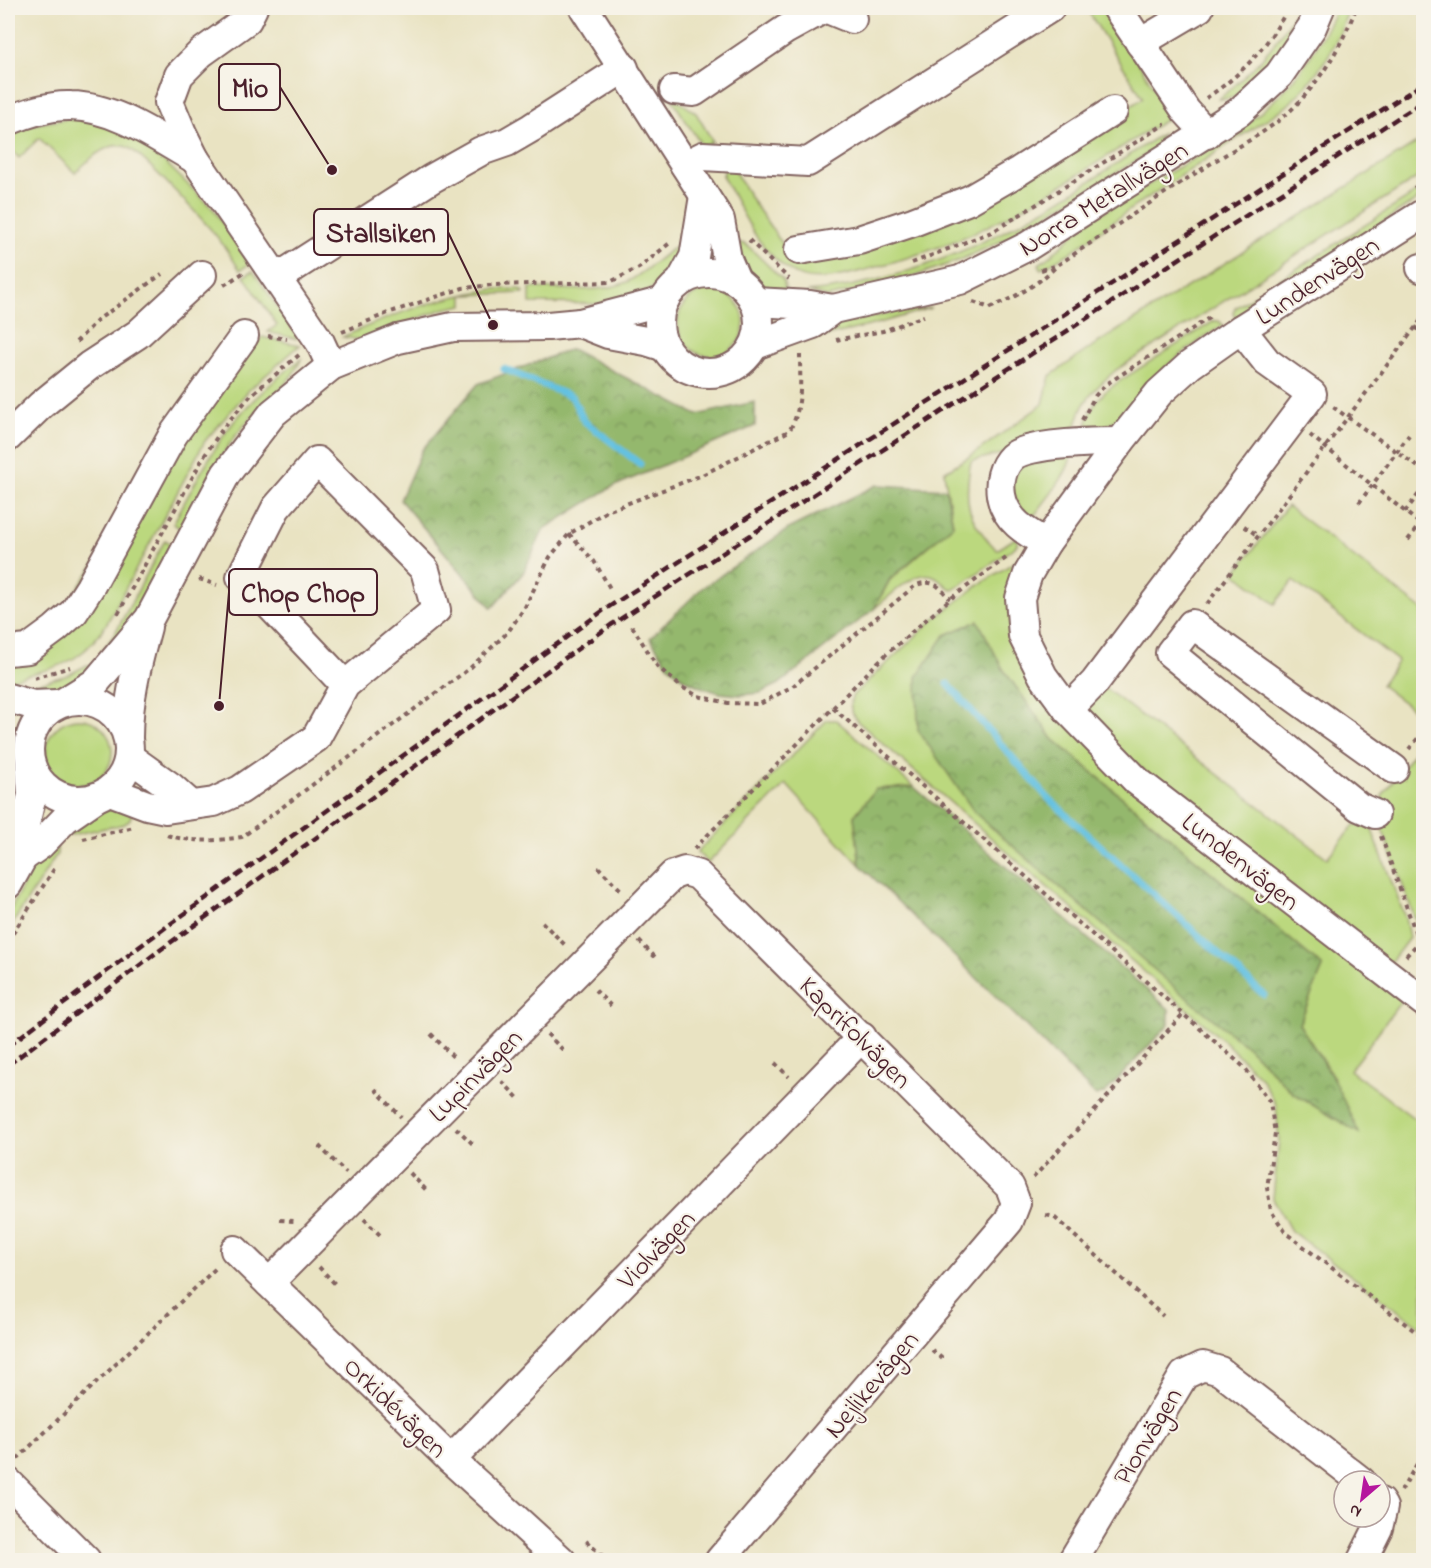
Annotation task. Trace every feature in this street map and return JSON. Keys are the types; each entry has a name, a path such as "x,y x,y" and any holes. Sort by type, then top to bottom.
{"street":[{"path":"253,8 247,20 201,53 179,75 169,102 195,159 321,342 332,366"},
{"path":"584,8 720,220 727,259 736,280 747,289 756,302 760,324 755,345"},
{"path":"674,90 694,92 785,30 825,8 852,19"},
{"path":"685,165 703,156 808,162 1050,8"},
{"path":"1117,8 1186,111 1207,134"},
{"path":"1140,43 1199,8"},
{"name":"Norra Metallvägen","path":"756,302 810,305 833,309 960,280 1003,260 1239,112 1279,75 1312,27 1320,8"},
{"path":"277,278 431,179 481,151 507,142 624,68"},
{"path":"8,121 33,111 71,106 104,111 195,159"},
{"path":"799,250 859,240 969,200 1113,111"},
{"path":"664,347 659,332 659,316 694,257 704,196"},
{"name":"Lundenvägen","path":"1424,213 1241,329 1190,365 1160,393 1120,441 1046,543 1028,574 1020,598 1023,636 1043,676 1068,710 1137,781 1424,1002"},
{"name":"Norra Metallvägen","path":"60,703 95,683 148,619 226,474 273,413 332,366 398,339 453,327 549,326 580,323 673,291 693,275 711,272 736,280"},
{"path":"8,437 40,405 81,373 213,280"},
{"name":"Norra Metallvägen","path":"580,323 608,334 664,347 674,359 687,368 702,373 718,373 733,368 746,358 755,345 813,324 833,309"},
{"name":"Lundenvägen","path":"1241,329 1267,362 1312,394"},
{"path":"8,651 27,648 74,612 95,579 173,435 254,336"},
{"path":"1068,710 1095,682 1312,394"},
{"path":"1046,543 1030,535 1015,523 1003,506 1000,487 1002,471 1013,456 1030,449 1120,441"},
{"path":"8,731 29,761 37,780 48,791 63,799 78,801 102,795 166,809 214,802 240,790 316,738 345,685 436,610 425,570 317,460 276,507 241,577 345,685"},
{"name":"Norra Metallvägen","path":"128,747 128,708 148,619"},
{"path":"1170,652 1192,624 1394,769"},
{"path":"1137,627 1359,807 1375,814"},
{"path":"1217,690 1240,659"},
{"path":"1247,715 1272,681"},
{"path":"8,698 33,705 80,700 96,703 110,710 121,722 128,747 126,770 119,782 64,819 40,845 23,857 8,884"},
{"path":"23,857 22,837 32,795 29,740 34,726 44,714 60,703"},
{"path":"1305,762 1333,726"},
{"path":"128,747 192,805"},
{"name":"Kaprifolvägen","path":"685,870 698,875 862,1037 1010,1187 1016,1203"},
{"name":"Lupinvägen","path":"269,1283 673,875 685,870"},
{"name":"Violvägen","path":"451,1460 862,1037"},
{"name":"Nejlikevägen","path":"720,1560 1009,1221 1016,1203"},
{"name":"Orkidévägen","path":"235,1250 451,1460 561,1560"},
{"name":"Pionvägen","path":"1072,1560 1184,1375 1203,1365 1220,1371 1346,1469"},
{"path":"9,1474 86,1560"},
{"path":"1362,1560 1378,1529"}],"path":[{"path":"336,335 388,313 463,288 492,285 610,282 639,268 679,237"},
{"path":"1041,270 1058,265"},
{"path":"213,280 243,273"},
{"path":"1192,624 1424,316"},
{"path":"1415,327 1424,333"},
{"path":"254,336 296,341"},
{"path":"159,832 179,838 214,842 242,837 470,668 508,632 525,607 550,557 569,534 607,511 700,476 789,431 796,420 799,403 800,347"},
{"path":"117,615 203,458 223,428 251,395 302,353"},
{"path":"1312,394 1348,416 1424,471"},
{"path":"1292,421 1422,525 1408,540"},
{"path":"1359,502 1409,435"},
{"path":"1405,512 1424,487"},
{"path":"569,534 594,561 611,590"},
{"path":"685,870 690,853 882,658 950,599 1010,556"},
{"path":"192,575 202,581 219,585 241,577"},
{"path":"632,626 657,666 680,686 698,696 728,703 760,704 793,686 916,585 926,582 936,585 950,599"},
{"path":"31,679 73,666"},
{"path":"832,708 1245,1068 1270,1102 1275,1133 1267,1188 1271,1211 1287,1234 1424,1338"},
{"path":"1394,769 1424,731"},
{"path":"1375,814 1377,826 1418,943 1424,950"},
{"path":"78,840 139,826"},
{"path":"8,941 56,866"},
{"path":"598,867 632,899"},
{"path":"542,922 567,947"},
{"path":"632,934 658,960"},
{"path":"1418,943 1424,937"},
{"path":"592,987 612,1006"},
{"path":"1016,1203 1027,1184 1183,1014"},
{"path":"540,1027 564,1051"},
{"path":"431,1034 455,1060"},
{"path":"775,1063 790,1078"},
{"path":"494,1073 518,1098"},
{"path":"375,1089 408,1124"},
{"path":"456,1128 473,1144"},
{"path":"319,1146 352,1180"},
{"path":"409,1172 428,1192"},
{"path":"1046,1215 1054,1217 1163,1316"},
{"path":"363,1218 382,1238"},
{"path":"9,1474 235,1250"},
{"path":"317,1265 337,1286"},
{"path":"1392,1494 1424,1452"},
{"path":"586,1541 607,1560"}],"green space":[{"path":"1086,8 1104,8 1168,110 1169,115 1166,120 1023,208 947,244 893,262 837,277 807,278 798,276 777,261 758,239 722,176 726,168 732,167 788,252 1034,173 1130,112 1128,108 1143,98"},
{"path":"1297,8 1304,8 1283,44 1253,82 1231,98 1219,99 1262,58 1281,35"},
{"path":"1337,8 1349,8 1340,33 1327,58 1308,84 1287,106 1135,206 1068,254 1041,269 1039,264 1091,220 1218,144 1265,109 1301,70 1321,40"},
{"path":"676,99 696,113 712,140 710,144 702,146 673,101"},
{"path":"73,118 107,125 144,145 166,163 214,210 250,264 240,270 220,241 196,213 156,172 127,147 112,146 105,149 75,173 39,138 19,158 8,146 8,131 12,128"},
{"path":"1162,134 1154,149 1149,153 1006,239 960,260 909,278 828,297 808,292 870,282 930,264 959,252 1043,210"},
{"path":"1418,142 1423,152 1423,174 1116,370 1089,397 1080,413 1075,432 971,461 967,488 973,519 997,550 1017,537 1018,542 1015,547 953,590 939,579 927,574 903,585 874,609 890,580 953,525 944,472 972,455 1043,404 1050,376 1093,346"},
{"path":"1423,188 1423,196 1235,318 1233,312 1235,308"},
{"path":"734,242 749,247 783,280 787,295 765,287 752,277"},
{"path":"680,244 688,245 672,274 648,291 610,304 530,303 530,288 593,289 617,286 641,273"},
{"path":"253,271 298,337 296,339 268,332 277,325 244,276"},
{"path":"495,289 520,289 524,293 463,295 463,305 443,309 360,340 343,337 418,307 456,296"},
{"path":"711,290 724,292 739,305 744,323 742,336 729,351 711,356 698,354 683,341 678,323 680,310 693,295"},
{"path":"931,308 813,339 835,325 900,311"},
{"path":"1214,321 1219,321 1223,325 1167,365 1119,417 1099,428 1086,430 1088,418 1095,403 1105,392"},
{"path":"262,337 300,345 249,390 205,441 100,633 79,655 62,665 8,682 8,663 30,657 185,434 245,354"},
{"path":"571,349 697,415 755,402 755,426 610,488 544,529 523,573 492,608 400,500 422,450 478,384"},
{"path":"301,359 282,388 249,420 224,452 182,529 173,524 205,466 234,422 261,393"},
{"path":"1071,452 1067,468 1055,488 1030,521 1024,518 1011,487 1019,466"},
{"path":"877,485 946,489 953,525 890,579 874,609 779,684 760,693 741,695 720,693 684,679 669,666 650,638 702,588 790,528"},
{"path":"1287,506 1423,610 1423,717 1381,685 1398,661 1293,581 1275,604 1235,573"},
{"path":"165,540 173,545 139,609 109,656 102,651 114,635"},
{"path":"1024,556 1028,670 1402,1000 1350,1070 1423,1125 1423,1329 1291,1231 1273,1198 1279,1141 1276,1105 1261,1078 1226,1043 857,721 851,708 853,695 934,619 980,584","holes":["978,621 1003,669 1053,739 1323,967 1299,1024 1334,1078 1294,1094 1249,1048 945,635"]},
{"path":"978,621 1003,669 1053,739 1323,967 1299,1024 1333,1078 1359,1133 1294,1094 1249,1048 1181,993 975,813 918,730 917,677 945,635"},
{"path":"87,665 92,666 77,687 30,693 21,688 68,675"},
{"path":"1105,688 1327,858 1354,825 1370,825 1405,917 1409,938 1390,963 1127,757 1091,719 1087,706"},
{"path":"79,719 92,721 102,729 110,739 112,752 110,765 102,775 92,783 79,785 66,783 56,775 48,765 46,752 48,739 56,729 66,721"},
{"path":"827,720 836,720 914,787 876,789 854,816 860,865 786,784 708,863 697,852"},
{"path":"8,742 18,767 19,809 8,800"},
{"path":"1423,743 1424,924 1422,924 1415,919 1383,831 1382,796"},
{"path":"914,787 1169,1009 1169,1024 1105,1093 1096,1096 860,865 854,816 876,789"},
{"path":"104,809 133,810 130,819 125,824 71,835 64,833 92,812"},
{"path":"57,848 57,854 8,931 8,914 37,859"}],"waterway":[{"path":"504,369 572,397 584,421 640,464"},
{"path":"948,684 1048,798 1264,995"}],"railway":[{"path":"8,1046 147,941 604,610 1424,83"},
{"path":"8,1065 156,953 611,625 1424,101"}],"place":[{"name":"Mio","path":"332,170"},
{"name":"Stallsiken","path":"493,325"},
{"name":"Chop Chop","path":"219,706"}]}
